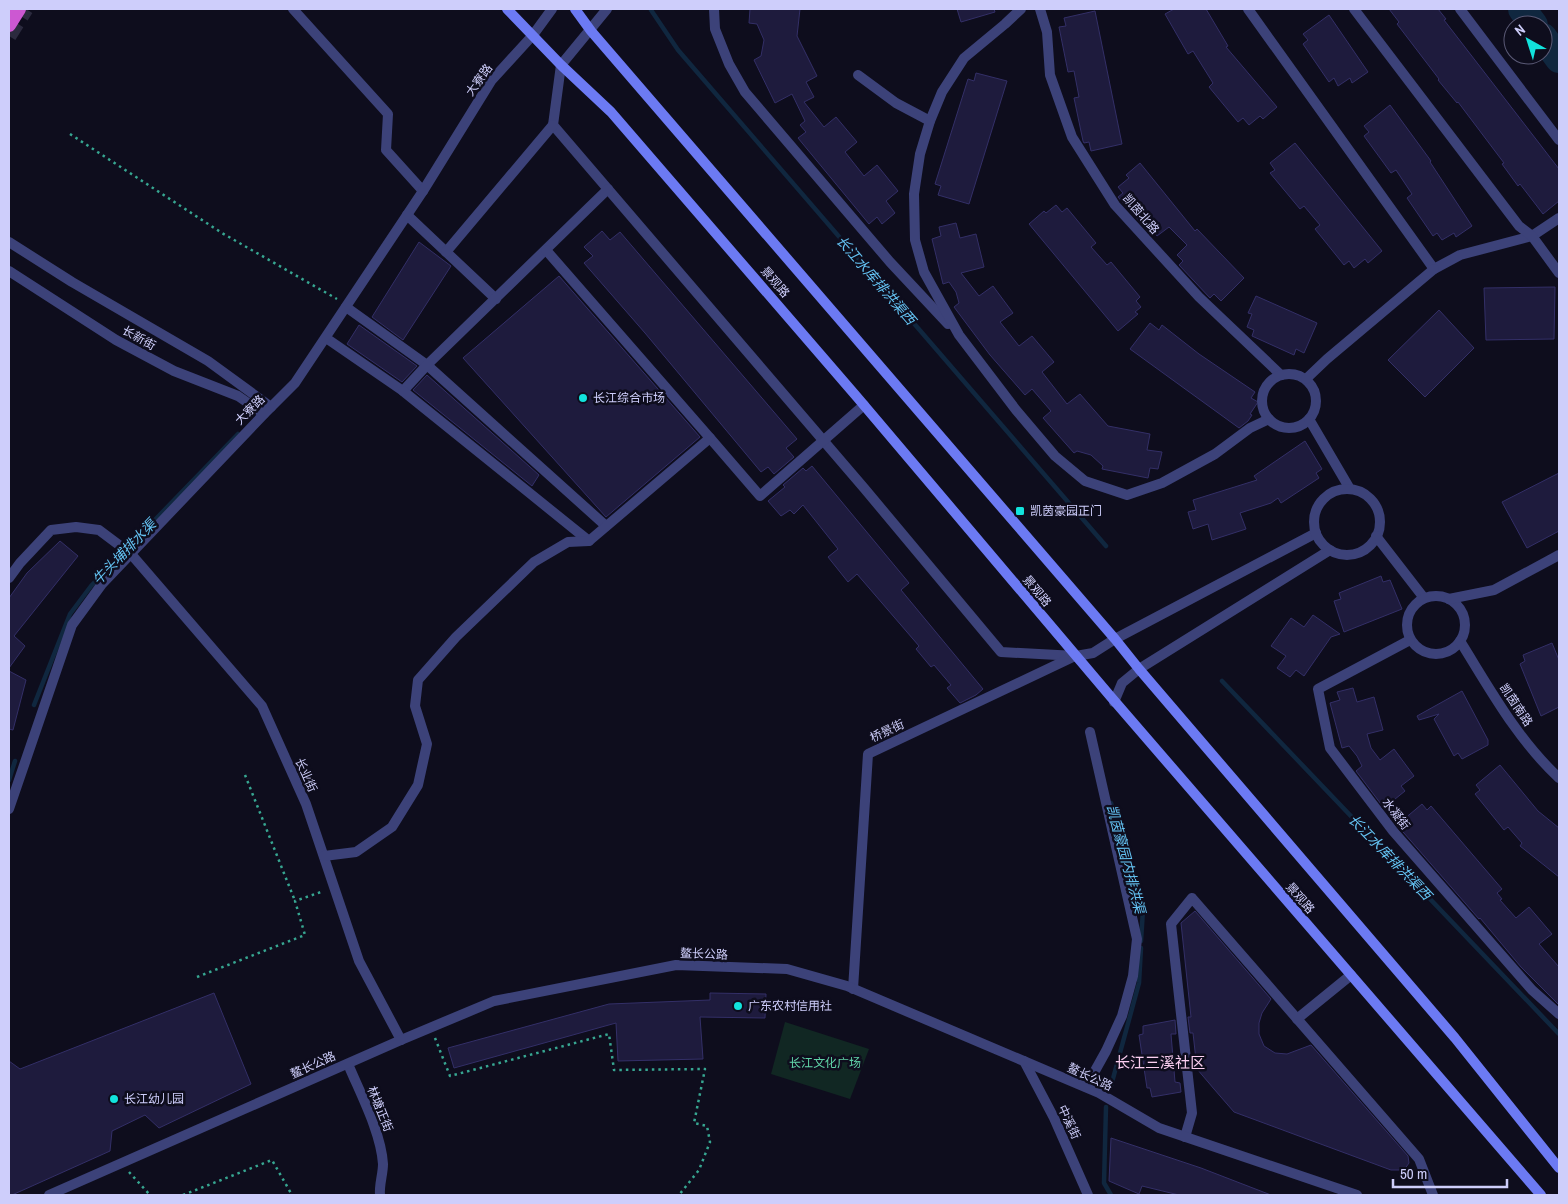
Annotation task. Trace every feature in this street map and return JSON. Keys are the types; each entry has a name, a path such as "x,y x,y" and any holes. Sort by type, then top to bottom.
{"highway":[{"path":"9,25 19,9"}],"main road":[{"name":"景观路","path":"507,9 561,65 611,112 864,404 1114,702 1541,1195"},
{"name":"景观路","path":"575,9 591,31 1115,638 1139,669 1454,1038 1559,1168"}],"street":[{"path":"293,9 388,114 386,150 423,191"},
{"name":"大寮路","path":"9,809 72,625 102,584 130,553 267,410 295,384 423,191 491,81 533,35 552,9"},
{"path":"446,252 553,125 561,65 591,31 607,9"},
{"path":"714,9 715,30 729,64 745,92 920,296 958,335 1016,410 1055,456 1085,481 1127,495 1162,483 1214,454 1250,428 1269,419"},
{"path":"958,335 924,272 916,240 914,194 920,154 930,121 942,92 964,58 1021,9"},
{"name":"凯茵北路","path":"1040,9 1047,32 1050,75 1072,137 1115,205 1199,297 1281,375"},
{"path":"1248,9 1434,269"},
{"path":"1354,9 1519,226 1532,236 1559,273"},
{"path":"1460,9 1559,140"},
{"path":"858,75 896,102 930,121"},
{"path":"553,125 1001,652 1076,656 1093,652 1115,638 1316,533"},
{"path":"403,391 427,365 608,189"},
{"path":"407,215 496,299"},
{"path":"1306,379 1434,269 1460,255 1532,236 1559,218"},
{"path":"9,242 72,282 208,361 267,410"},
{"path":"546,250 760,496 864,404"},
{"name":"长新街","path":"9,271 116,340 174,371 238,396 267,410"},
{"path":"346,307 427,365 606,526"},
{"path":"326,338 403,391 589,541"},
{"path":"1289,374 1298,375 1306,379 1312,386 1316,403 1309,419 1294,427 1285,427 1269,419 1264,411 1262,402 1263,394 1273,379 1289,374"},
{"path":"1309,419 1350,489"},
{"path":"324,856 356,852 392,827 418,785 427,744 415,706 418,680 456,638 534,562 568,542 589,541 710,438"},
{"path":"1350,489 1365,494 1376,506 1380,526 1370,545 1362,551 1340,554 1330,550 1321,543 1316,533 1314,522 1316,511 1321,501 1329,494 1339,490 1350,489"},
{"name":"长业街","path":"9,578 20,563 51,530 76,527 99,530 130,553 262,706 306,804 359,961 401,1040"},
{"path":"1376,536 1424,598"},
{"path":"1114,702 1122,683 1139,669 1330,550"},
{"path":"1449,599 1494,590 1559,555"},
{"path":"1433,595 1449,599 1458,606 1463,614 1464,632 1460,641 1453,648 1435,654 1426,652 1410,640 1407,620 1410,611 1416,603 1433,595"},
{"name":"水凝街","path":"1410,640 1318,688 1330,748 1392,831 1532,990 1559,1014"},
{"name":"凯茵南路","path":"1460,641 1510,721 1559,778"},
{"name":"桥景街","path":"854,989 868,754 1076,656"},
{"path":"1086,1087 1106,1051 1122,1016 1133,976 1137,939 1090,732"},
{"path":"1185,1137 1192,1113 1171,924 1192,898 1419,1159 1433,1195"},
{"name":"鳌长公路","path":"54,1195 122,1163 494,1001 676,965 787,969 854,989 1086,1087 1159,1128 1357,1195"},
{"path":"1298,1019 1351,975"},
{"name":"中溪街","path":"1024,1061 1054,1118 1088,1195"},
{"name":"林塘正街","path":"348,1064 379,1140 383,1165 379,1189 380,1195"}],"path":[{"path":"70,134 222,233 334,297 346,307"},
{"path":"196,976 305,935 294,901 245,775"},
{"path":"294,901 334,887"},
{"path":"431,1028 450,1076 609,1034 614,1070 705,1069 694,1122 707,1126 710,1142 699,1170 679,1195"},
{"path":"183,1195 272,1160 292,1195"},
{"path":"122,1163 150,1195"}],"green space":[{"name":"长江文化广场","path":"785,1022 869,1049 850,1099 771,1074"}],"building":[{"path":"750,9 800,9 797,36 817,76 806,82 814,97 804,102 824,127 836,117 857,142 845,152 864,176 877,165 898,191 886,201 895,213 882,224 877,217 869,224 798,138 806,132 800,125 805,121 792,94 775,103 754,60 761,56 764,40 757,24 749,23"},
{"path":"957,9 994,9 995,12 961,22"},
{"path":"1174,9 1206,9 1228,46 1226,47 1277,107 1263,119 1260,116 1249,125 1243,118 1238,122 1209,87 1213,83 1193,51 1188,54 1165,14"},
{"path":"1389,9 1438,9 1446,19 1444,20 1559,169 1559,201 1543,214 1520,184 1518,186 1502,164 1504,163 1458,102 1438,80 1397,24 1399,22"},
{"path":"1095,11 1122,144 1091,151 1089,142 1084,143 1083,141 1074,98 1079,97 1074,71 1068,72 1059,27 1066,26 1064,18"},
{"path":"1329,15 1368,72 1352,83 1350,78 1338,86 1334,78 1329,82 1303,44 1308,40 1303,34"},
{"path":"976,73 1007,81 969,204 938,195 941,186 935,184 968,79 974,81"},
{"path":"1390,105 1431,161 1472,226 1456,237 1454,233 1442,240 1437,233 1433,236 1407,198 1412,194 1396,170 1391,173 1364,136 1369,132 1364,126"},
{"path":"1295,143 1382,251 1368,263 1365,259 1354,268 1349,261 1344,265 1315,229 1320,225 1304,206 1300,209 1270,173 1275,170 1270,163"},
{"path":"1140,163 1195,231 1197,229 1244,278 1221,301 1214,294 1210,298 1179,265 1183,261 1177,255 1187,245 1169,227 1157,236 1152,229 1149,232 1118,197 1123,193 1118,187 1129,178 1126,175"},
{"path":"1056,205 1062,212 1067,208 1096,243 1091,247 1107,265 1111,262 1140,297 1136,301 1141,307 1135,312 1138,314 1118,331 1029,224 1044,211 1046,213"},
{"path":"956,223 960,238 976,234 984,267 961,273 979,296 993,286 1013,313 1000,322 1019,346 1032,336 1054,362 1042,372 1067,404 1080,394 1108,426 1150,434 1147,450 1162,452 1158,469 1150,468 1148,478 1102,469 1103,466 1091,455 1077,451 1074,453 1043,418 1051,411 1032,389 1025,395 990,355 954,307 959,303 956,292 949,282 943,284 932,239 941,236 939,227"},
{"path":"602,231 610,240 620,232 797,439 786,448 794,457 774,474 768,467 761,472 584,263 593,256 584,247"},
{"path":"419,242 451,266 403,340 372,317"},
{"name":"长江综合市场","path":"559,276 700,437 606,517 463,358"},
{"path":"1555,287 1554,339 1486,340 1484,288"},
{"path":"1256,296 1317,323 1304,353 1296,349 1294,355 1252,336 1254,330 1247,327 1252,314 1248,313"},
{"path":"1439,310 1474,348 1425,397 1388,360"},
{"path":"1150,323 1159,330 1162,325 1199,354 1255,392 1251,398 1258,402 1248,421 1239,428 1130,349"},
{"path":"359,325 417,366 402,382 347,344"},
{"path":"427,375 539,475 532,486 413,390"},
{"path":"1305,441 1322,469 1316,473 1319,478 1281,503 1278,498 1271,503 1240,513 1246,529 1212,540 1208,524 1193,529 1188,512 1196,510 1193,500 1257,480 1254,476"},
{"path":"812,466 909,583 901,590 983,689 976,695 960,703 947,688 951,685 934,665 931,667 916,649 919,646 857,574 848,582 828,557 838,549 803,505 794,514 790,510 781,516 768,501 803,468 806,471"},
{"path":"1559,473 1559,531 1527,548 1502,502"},
{"path":"60,541 78,556 14,636 25,646 9,668 9,598 27,573"},
{"path":"1381,576 1383,582 1390,580 1402,609 1344,632 1334,601 1341,599 1339,593"},
{"path":"1313,615 1340,634 1331,637 1304,676 1296,670 1290,677 1277,668 1286,656 1271,646 1291,618 1304,627"},
{"path":"1552,643 1559,660 1559,707 1541,716 1520,664 1525,661 1523,655"},
{"path":"9,671 26,680 13,730 9,729"},
{"path":"1353,688 1357,702 1374,697 1383,730 1367,734 1371,748 1380,760 1394,749 1414,776 1401,786 1405,791 1384,808 1356,771 1362,766 1357,756 1349,746 1342,748 1330,703 1340,700 1337,692"},
{"path":"1462,691 1488,740 1488,745 1462,759 1458,753 1454,756 1434,719 1439,714 1419,720 1417,716"},
{"path":"1500,765 1538,811 1559,828 1559,877 1520,846 1522,843 1508,827 1504,830 1475,794 1480,790 1476,785"},
{"path":"1422,804 1427,810 1431,806 1502,889 1497,893 1502,899 1500,900 1516,918 1529,907 1552,934 1539,944 1559,967 1559,1005 1521,967 1397,825"},
{"path":"1195,911 1271,999 1262,1013 1259,1023 1259,1034 1264,1046 1275,1053 1287,1054 1311,1045 1408,1156 1409,1163 1404,1170 1391,1170 1234,1112 1197,1069 1193,1033 1190,1033 1188,1017 1191,1017 1181,923"},
{"name":"长江幼儿园","path":"214,993 251,1084 159,1128 145,1115 112,1131 110,1151 9,1195 9,1061 20,1069"},
{"path":"710,993 766,994 765,1018 700,1017 703,1059 618,1061 616,1023 454,1068 448,1048 609,1004 710,1000"},
{"path":"1175,1020 1176,1034 1171,1034 1175,1082 1180,1083 1181,1092 1152,1097 1150,1088 1147,1088 1139,1035 1143,1034 1143,1026"},
{"path":"1111,1138 1201,1168 1271,1195 1179,1195 1142,1186 1139,1194 1109,1181"}],"waterway":[{"path":"1522,9 1526,15"},
{"name":"长江水库排洪渠西","path":"651,10 678,50 1106,546"},
{"path":"1553,51 1559,59"},
{"name":"牛头埔排水渠","path":"34,705 70,614 91,586 238,434"},
{"name":"长江水库排洪渠西","path":"1222,681 1559,1034"},
{"name":"牛头埔排水渠","path":"9,780 15,761"},
{"name":"凯茵豪园内排洪渠","path":"1111,803 1143,910 1141,941"},
{"name":"凯茵豪园内排洪渠","path":"1111,1086 1139,983 1141,948"},
{"name":"凯茵豪园内排洪渠","path":"1106,1107 1104,1183 1111,1195"}],"tunnel":[{"path":"9,36 26,9"}],"place":[{"name":"长江综合市场","path":"583,398"},
{"name":"凯茵豪园正门","path":"1020,511"},
{"name":"广东农村信用社","path":"738,1006"},
{"name":"长江幼儿园","path":"114,1099"}],"district":[{"name":"长江三溪社区","path":"1160,1062"}]}
